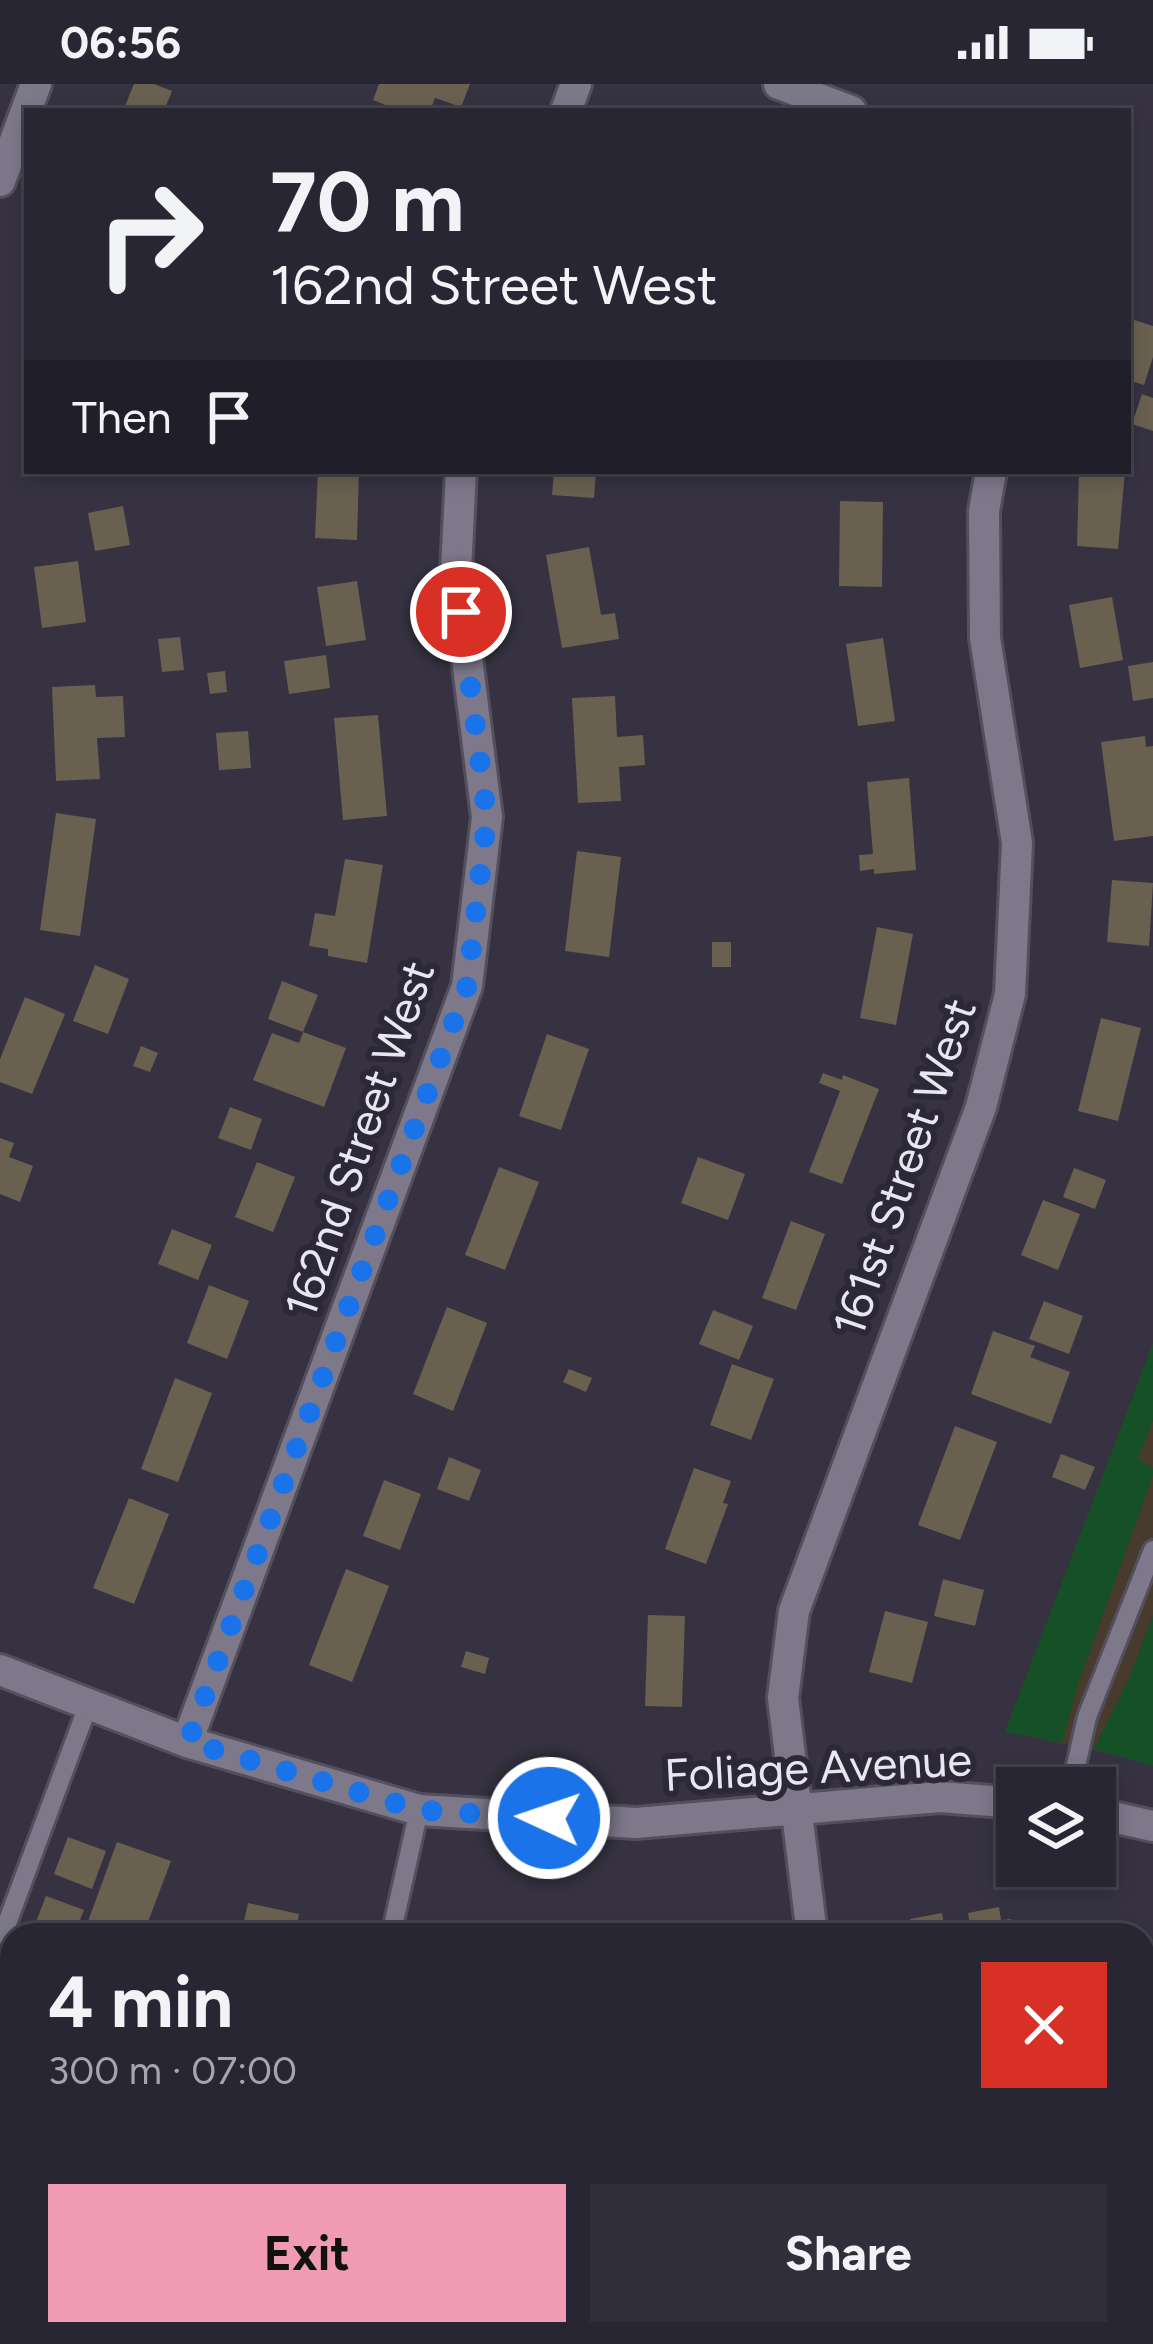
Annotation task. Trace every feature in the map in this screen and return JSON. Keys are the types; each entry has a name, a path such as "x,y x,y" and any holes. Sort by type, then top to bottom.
{"street":[{"path":"779,84 843,108"},
{"path":"0,181 24,116"},
{"name":"162nd Street West","path":"188,1742 467,986 487,817 456,571 461,474"},
{"name":"161st Street West","path":"810,1923 783,1698 794,1611 981,1107 1010,994 1017,844 985,638 984,511 990,474"},
{"name":"Foliage Avenue","path":"0,1670 188,1742 419,1810 637,1823 940,1797 996,1801"},
{"path":"1116,1818 1153,1826"}],"lane":[{"path":"1075,1767 1087,1717 1153,1550"},
{"path":"7,1923 89,1703"},
{"path":"394,1923 419,1810"}],"shaded area":[{"path":"1153,1343 1153,1762 1005,1732"}],"green space":[{"path":"1153,1343 1153,1420 1138,1459 1153,1468 1153,1475 1076,1690 1062,1743 1005,1732"},
{"path":"1153,1615 1153,1766 1094,1749"}],"building":[{"path":"134,84 154,84 172,91 165,108 124,108"},
{"path":"379,84 470,84 461,107 435,98 431,108 393,108 373,100"},
{"path":"1131,319 1153,326 1153,357 1144,385 1131,381"},
{"path":"1142,394 1153,398 1153,431 1132,424"},
{"path":"318,474 359,474 357,540 315,538"},
{"path":"554,474 596,474 594,498 552,495"},
{"path":"1079,474 1125,474 1118,549 1077,546"},
{"path":"840,501 883,502 882,587 839,586"},
{"path":"123,506 130,545 95,551 88,513"},
{"path":"589,547 601,615 615,613 619,639 562,648 546,555"},
{"path":"78,561 86,622 42,628 34,567"},
{"path":"357,581 366,640 326,646 317,587"},
{"path":"1112,597 1123,660 1080,668 1069,605"},
{"path":"180,637 184,670 162,672 158,639"},
{"path":"883,638 895,721 858,726 846,644"},
{"path":"326,655 330,688 289,694 284,661"},
{"path":"1153,662 1153,698 1133,701 1128,666"},
{"path":"225,671 227,692 210,694 207,673"},
{"path":"95,685 96,697 123,696 125,737 97,738 100,779 56,781 52,687"},
{"path":"615,696 617,737 643,735 645,765 619,767 621,801 578,803 572,698"},
{"path":"378,715 387,816 343,820 334,718"},
{"path":"248,731 251,768 219,770 216,733"},
{"path":"1145,736 1146,747 1153,746 1153,836 1114,841 1101,742"},
{"path":"909,778 916,870 860,871 859,855 873,854 867,782"},
{"path":"56,813 96,819 80,936 40,930"},
{"path":"577,851 621,857 609,957 565,951"},
{"path":"345,859 383,865 367,963 328,956 328,949 309,946 315,913 335,916"},
{"path":"1112,880 1153,883 1149,946 1107,942"},
{"path":"877,927 913,934 896,1025 860,1018"},
{"path":"712,942 731,942 731,967 712,967"},
{"path":"95,965 129,979 108,1034 73,1021"},
{"path":"282,981 318,995 303,1032 268,1019"},
{"path":"25,997 65,1014 32,1094 0,1082 0,1059"},
{"path":"1101,1018 1141,1028 1118,1121 1078,1111"},
{"path":"303,1032 346,1048 324,1107 253,1080 272,1033 299,1043"},
{"path":"547,1034 589,1049 561,1130 519,1116"},
{"path":"141,1046 158,1053 150,1072 133,1066"},
{"path":"823,1073 879,1089 842,1184 809,1172 840,1091 819,1083"},
{"path":"230,1107 262,1119 251,1150 218,1138"},
{"path":"0,1138 14,1143 9,1157 33,1166 20,1202 0,1194"},
{"path":"698,1157 745,1174 728,1220 681,1203"},
{"path":"257,1162 295,1177 273,1232 235,1217"},
{"path":"499,1167 539,1182 505,1270 465,1255"},
{"path":"1074,1168 1106,1180 1095,1209 1063,1197"},
{"path":"1043,1200 1080,1214 1058,1270 1021,1255"},
{"path":"791,1221 825,1234 796,1310 762,1298"},
{"path":"172,1229 212,1245 198,1280 158,1264"},
{"path":"209,1285 249,1301 227,1359 187,1343"},
{"path":"1044,1301 1083,1316 1069,1354 1029,1339"},
{"path":"447,1307 487,1323 453,1411 413,1394"},
{"path":"713,1310 753,1326 739,1360 699,1344"},
{"path":"993,1331 1035,1346 1030,1357 1070,1372 1051,1424 971,1394"},
{"path":"732,1364 774,1379 751,1440 710,1425"},
{"path":"569,1369 592,1378 586,1392 563,1382"},
{"path":"175,1378 212,1393 178,1482 141,1469"},
{"path":"955,1426 997,1442 960,1540 918,1525"},
{"path":"1061,1454 1095,1467 1085,1490 1052,1477"},
{"path":"449,1457 481,1470 469,1501 437,1489"},
{"path":"694,1468 731,1481 723,1503 728,1504 706,1564 665,1549"},
{"path":"384,1480 421,1494 400,1550 363,1536"},
{"path":"129,1498 169,1514 134,1604 93,1588"},
{"path":"346,1569 389,1586 352,1682 309,1665"},
{"path":"943,1579 984,1590 975,1626 934,1616"},
{"path":"885,1611 928,1622 912,1683 869,1672"},
{"path":"648,1615 685,1616 682,1707 645,1706"},
{"path":"466,1651 489,1658 485,1674 461,1667"},
{"path":"68,1837 106,1851 92,1889 54,1874"},
{"path":"117,1842 171,1861 148,1923 87,1923"},
{"path":"46,1896 84,1910 79,1923 36,1923"},
{"path":"248,1903 299,1914 297,1923 244,1923"},
{"path":"999,1907 1001,1920 1011,1919 1012,1923 970,1923 968,1913"},
{"path":"942,1913 944,1923 910,1923 910,1919"}],"route":[{"path":"461,612 487,817 467,986 188,1742 419,1810 549,1818"}]}
